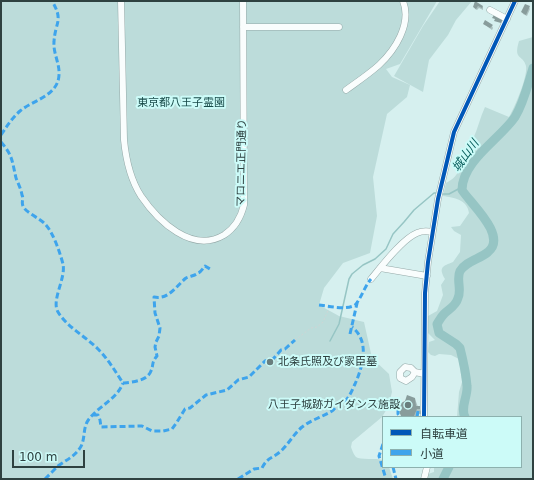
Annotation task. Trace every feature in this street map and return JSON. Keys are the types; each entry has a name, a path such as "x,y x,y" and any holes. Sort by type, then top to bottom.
{"street":[{"name":"マロニエ正門通り","path":"121,1 124,140 130,173 140,195 154,213 179,234 191,239 209,241 226,234 238,220 244,205 243,1"},
{"path":"346,90 378,66 388,56 404,24 406,14 403,1"},
{"path":"424,416 425,294 432,232 438,199 454,132 515,1"},
{"path":"490,10 507,19"},
{"path":"242,27 339,27"},
{"path":"371,279 408,238 423,231 432,232"},
{"path":"380,268 427,276"},
{"path":"415,372 424,374"},
{"path":"424,479 426,468"}],"path":[{"path":"294,340 311,328 317,327 322,322 330,306"}],"green space":[{"name":"東京都八王子霊園","path":"1,1 437,1 400,64 386,69 392,77 410,85 407,97 387,114 373,177 377,216 370,253 343,263 324,288 319,305 339,316 364,322 372,358 389,374 392,392 388,407 382,417 352,442 351,447 358,458 382,460 382,468 389,468 393,479 1,479"},
{"path":"440,1 472,1 456,20 448,35 429,60 423,92 394,76 423,26"},
{"path":"533,37 533,479 427,479 428,474 434,472 434,468 522,468 522,416 457,416 459,392 462,382 459,359 451,355 439,354 435,356 428,352 429,342 435,340 428,333 428,316 437,311 443,295 441,285 445,279 442,269 453,262 460,252 461,235 454,231 451,227 460,226 469,213 468,208 463,202 443,196 446,183 458,173 467,150 473,140 485,107 509,117 520,92 526,71 525,62 517,52 519,41"}],"building":[{"path":"475,1 483,6 482,8 478,6 476,9 473,7"},
{"path":"525,4 530,6 526,15 521,12"},
{"path":"494,15 503,19 501,23 494,21 495,19 492,18"},
{"path":"485,20 493,25 490,28 483,24"},
{"name":"八王子城跡ガイダンス施設","path":"407,395 415,398 416,406 420,406 420,409 417,409 414,416 401,416 398,409 401,403 405,401"}],"waterway":[{"name":"城山川","path":"465,416 463,410 467,386 460,348 439,333 437,324 443,315 457,301 459,295 460,271 469,262 488,252 493,245 494,237 486,220 462,190 464,179 468,169 475,160 515,117 523,99 533,68"},
{"path":"441,194 449,194 462,187"},
{"path":"330,341 339,324 349,279 352,274 363,265 375,259 386,249 393,234 414,210 434,193 437,193"},
{"name":"城山川","path":"443,479 448,468"}],"marked path":[{"path":"1,135 20,111 50,93 58,82 59,71 54,50 58,13 52,1"},
{"path":"1,142 12,159 16,178 23,196 22,203 24,208 42,221 47,227 60,254 63,270 56,302 58,312 71,327 102,353 123,383"},
{"path":"123,383 146,377 151,371 153,362 157,356 155,347 160,328 155,313 154,297 164,296 172,292 186,278 197,274 205,266 210,269"},
{"path":"319,305 338,308 353,306 356,304 371,279"},
{"path":"350,334 358,299"},
{"path":"238,479 254,469 262,468 269,459 282,450 302,427 332,411 339,403 346,400 358,377 363,354 361,339 352,327"},
{"path":"93,415 98,415 101,427 142,426 152,431 172,429 185,409 190,408 206,395 227,390 238,380 249,377 265,361 273,359 281,350 285,349 295,340"},
{"path":"45,479 58,466 78,451 82,445 87,422 93,414 117,394 123,383"},
{"path":"398,409 398,414 400,416"},
{"path":"417,416 418,411"},
{"path":"382,447 379,456 382,466"},
{"path":"383,468 386,479"},
{"path":"393,468 396,479"}],"cycle path":[{"path":"424,416 425,293 428,262 438,199 454,132 515,1"}],"place":[{"name":"北条氏照及び家臣墓","path":"270,362"},
{"name":"八王子城跡ガイダンス施設","path":"408,405"}]}
